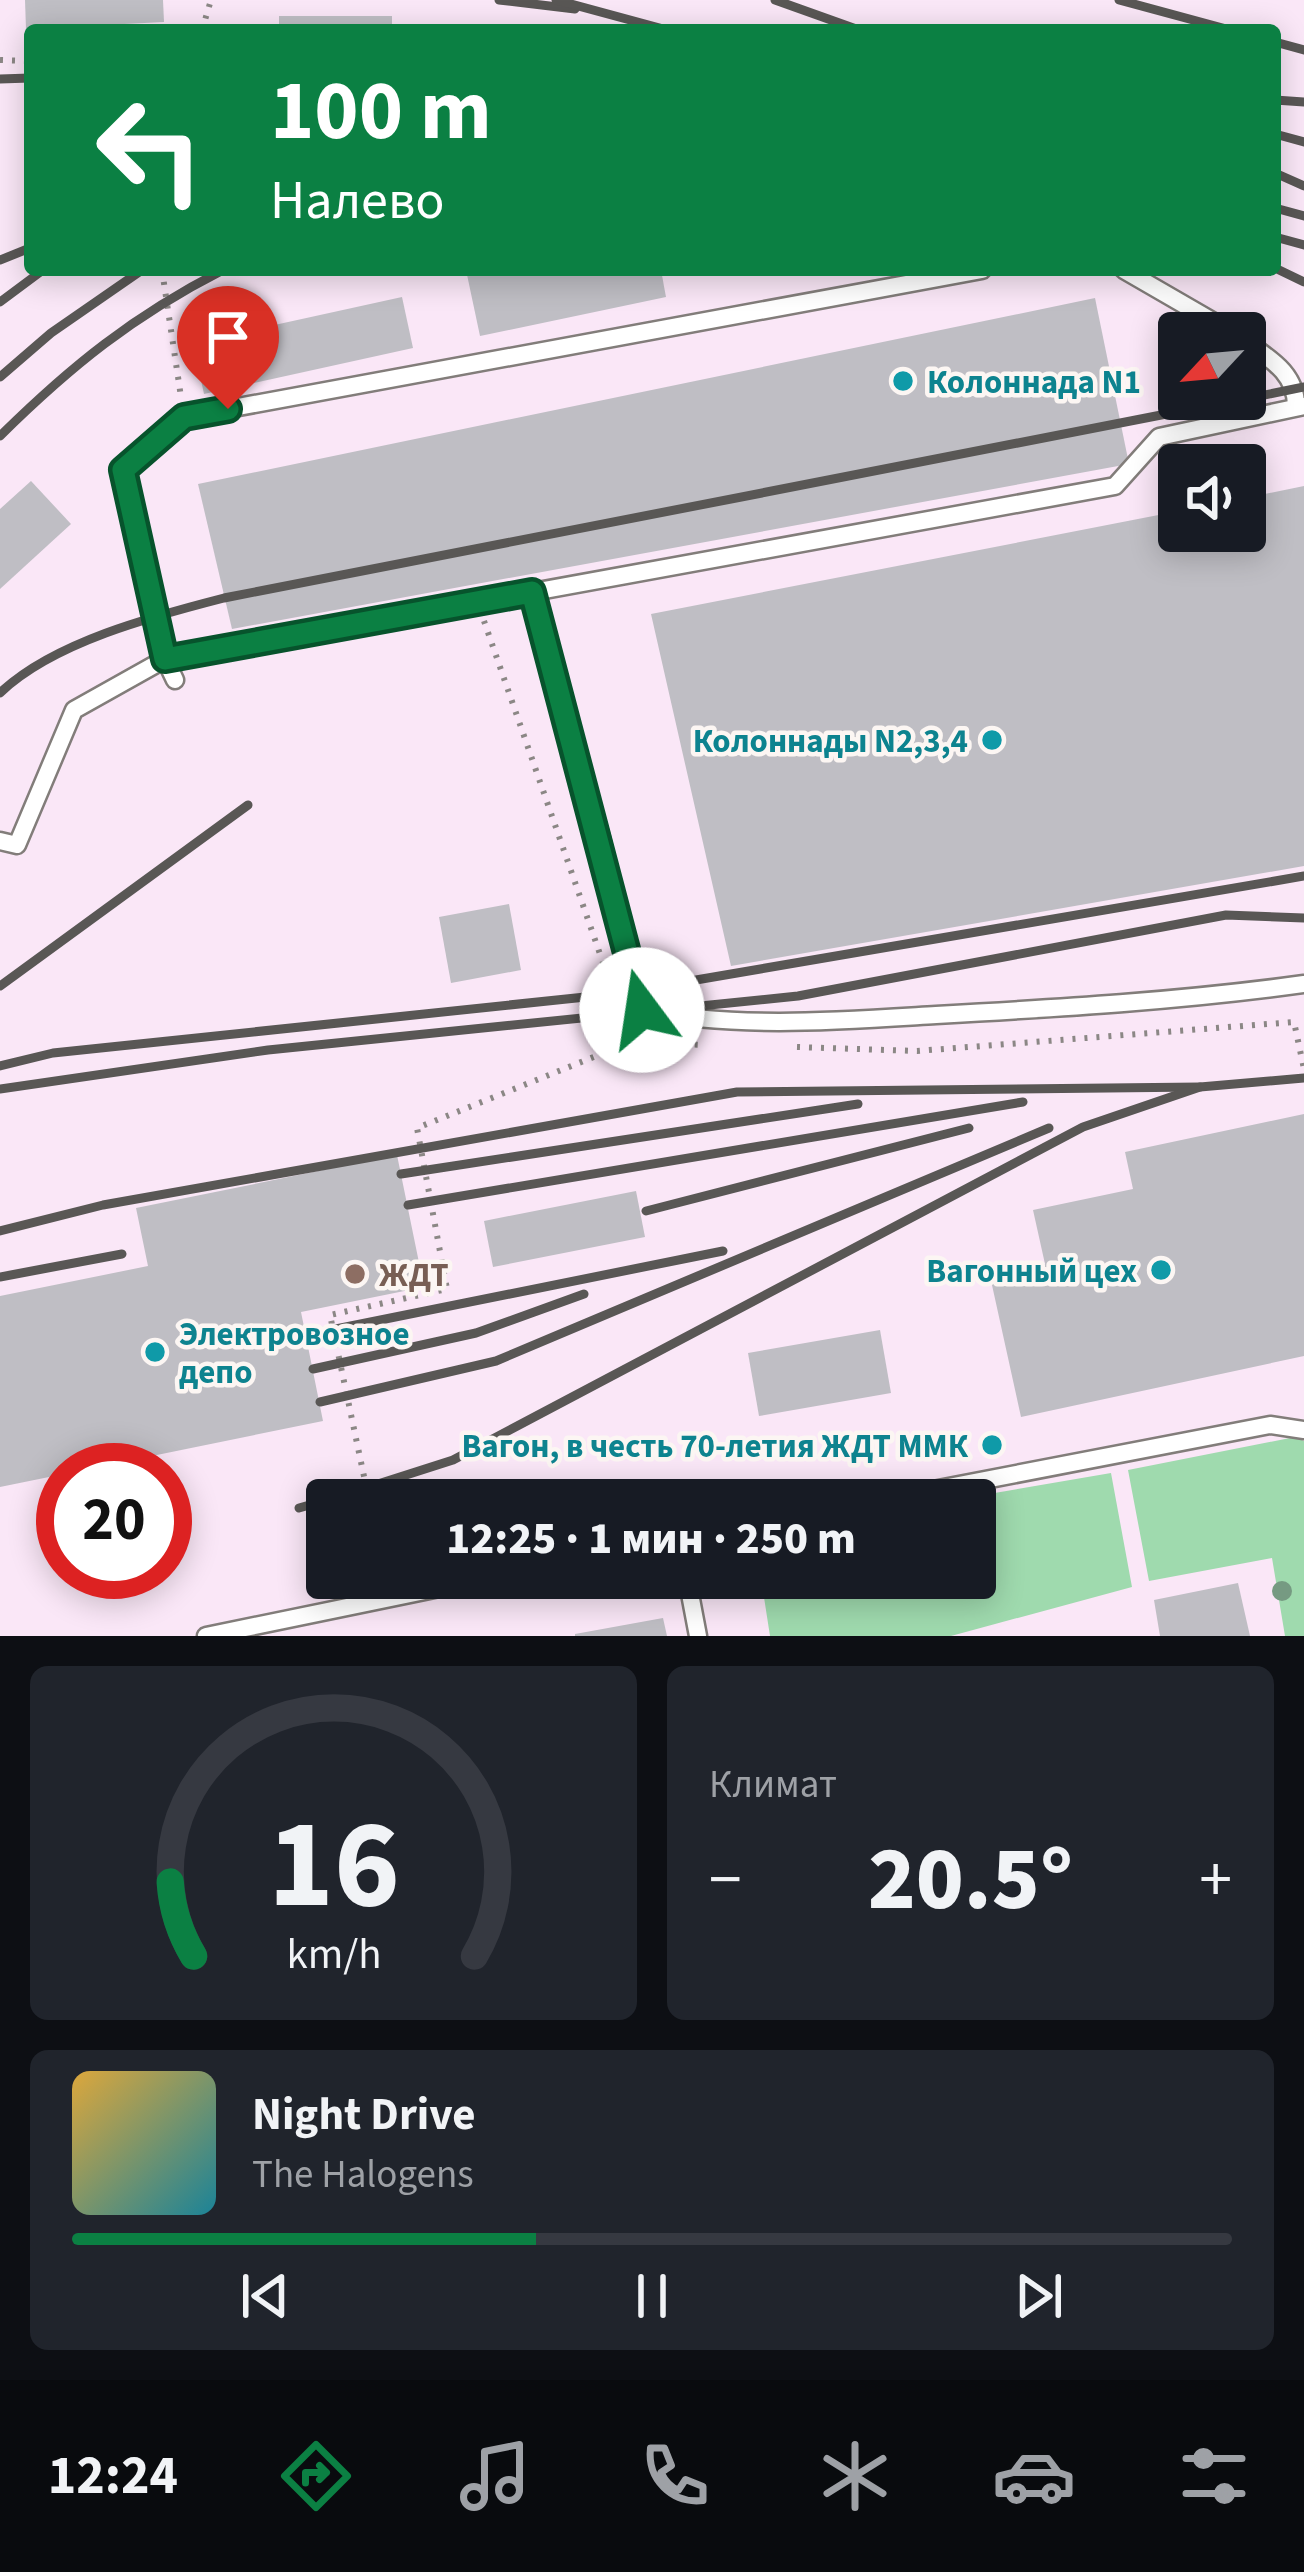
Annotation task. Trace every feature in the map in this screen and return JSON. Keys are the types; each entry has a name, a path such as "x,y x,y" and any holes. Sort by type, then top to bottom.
{"lane":[{"path":"176,680 165,659 123,470 184,417 949,276"},
{"path":"1134,276 1197,312"},
{"path":"0,858 74,710 165,659 1115,486 1159,437 1300,406 1296,389 1281,367 1266,356"},
{"path":"532,592 642,1010 707,1023 872,1019 1169,1002 1304,984"},
{"path":"989,1479 1270,1425 1304,1430"},
{"path":"206,1636 386,1599"},
{"path":"691,1599 698,1636"}],"path":[{"path":"162,276 184,417"},
{"path":"482,613 614,994"},
{"path":"620,1012 631,1042"},
{"path":"782,1047 916,1051 1294,1022 1299,1065 1304,1069"},
{"path":"365,1479 330,1315 447,1289 417,1128 631,1042 717,1045"}],"shaded area":[{"path":"0,0 1304,0 1304,1636 0,1636"}],"green space":[{"path":"1295,1437 1304,1441 1304,1636 1285,1636 1272,1558 1149,1581 1128,1470"},
{"path":"1111,1473 1132,1587 951,1636 770,1636 764,1599 996,1599 996,1493"}],"building":[{"path":"25,0 163,0 164,22 26,24"},
{"path":"279,16 392,16 392,24 279,24"},
{"path":"467,276 662,276 666,297 480,336"},
{"path":"402,297 413,348 204,394 193,343"},
{"name":"Колоннада N1","path":"1095,298 1129,464 232,629 198,484"},
{"path":"31,481 71,524 0,589 0,509"},
{"name":"Колоннады N2,3,4","path":"1304,486 1304,866 731,966 651,614 1158,515 1158,552 1266,552 1266,494"},
{"path":"509,904 521,970 451,983 439,917"},
{"name":"Вагонный цех","path":"1304,1114 1304,1356 1021,1417 990,1276 1045,1264 1033,1210 1133,1189 1125,1152"},
{"name":"Электровозное депо","path":"397,1155 424,1287 301,1312 323,1421 192,1448 192,1443 36,1443 36,1480 0,1487 0,1296 148,1266 136,1208"},
{"path":"636,1191 645,1237 493,1267 484,1221"},
{"path":"880,1330 891,1393 759,1416 748,1353"},
{"path":"1238,1583 1250,1636 1160,1636 1154,1600"},
{"path":"663,1618 667,1636 575,1636 575,1634"}],"railway":[{"path":"499,0 575,9"},
{"path":"556,0 645,24"},
{"path":"775,0 842,24"},
{"path":"1119,0 1208,24"},
{"path":"1281,44 1304,50"},
{"path":"0,79 24,78"},
{"path":"1281,100 1304,102"},
{"path":"1281,136 1304,142"},
{"path":"1281,176 1304,186"},
{"path":"1281,210 1304,216"},
{"path":"1281,239 1304,245"},
{"path":"0,260 24,250"},
{"path":"1281,271 1304,282"},
{"path":"0,302 35,276"},
{"path":"0,377 51,333 133,276"},
{"path":"0,436 104,344 212,276"},
{"path":"1266,395 1304,387"},
{"path":"0,693 76,645 224,598 1158,416"},
{"path":"0,986 248,805"},
{"path":"0,1066 53,1053 614,994 1304,876"},
{"path":"0,1089 268,1050 798,996 1226,915 1304,918"},
{"path":"394,1479 453,1460 1083,1127 1200,1087 1304,1078"},
{"path":"0,1231 103,1205 737,1092 1200,1087"},
{"path":"408,1205 1023,1102"},
{"path":"401,1174 858,1104"},
{"path":"646,1211 969,1128"},
{"path":"320,1402 496,1361 1049,1128"},
{"path":"306,1335 723,1251"},
{"path":"0,1277 122,1254"},
{"path":"313,1369 476,1333 584,1294"},
{"path":"299,1508 306,1506"}],"place":[{"name":"Колоннада N1","path":"903,381"},
{"name":"Колоннады N2,3,4","path":"992,740"},
{"name":"Вагонный цех","path":"1161,1270"},
{"name":"ЖДТ","path":"355,1274"},
{"name":"Электровозное депо","path":"155,1352"},
{"name":"Вагон, в честь 70-летия ЖДТ ММК","path":"992,1445"}],"route":[{"path":"228,409 184,417 123,470 165,659 532,592 601,838 642,1010"}]}
